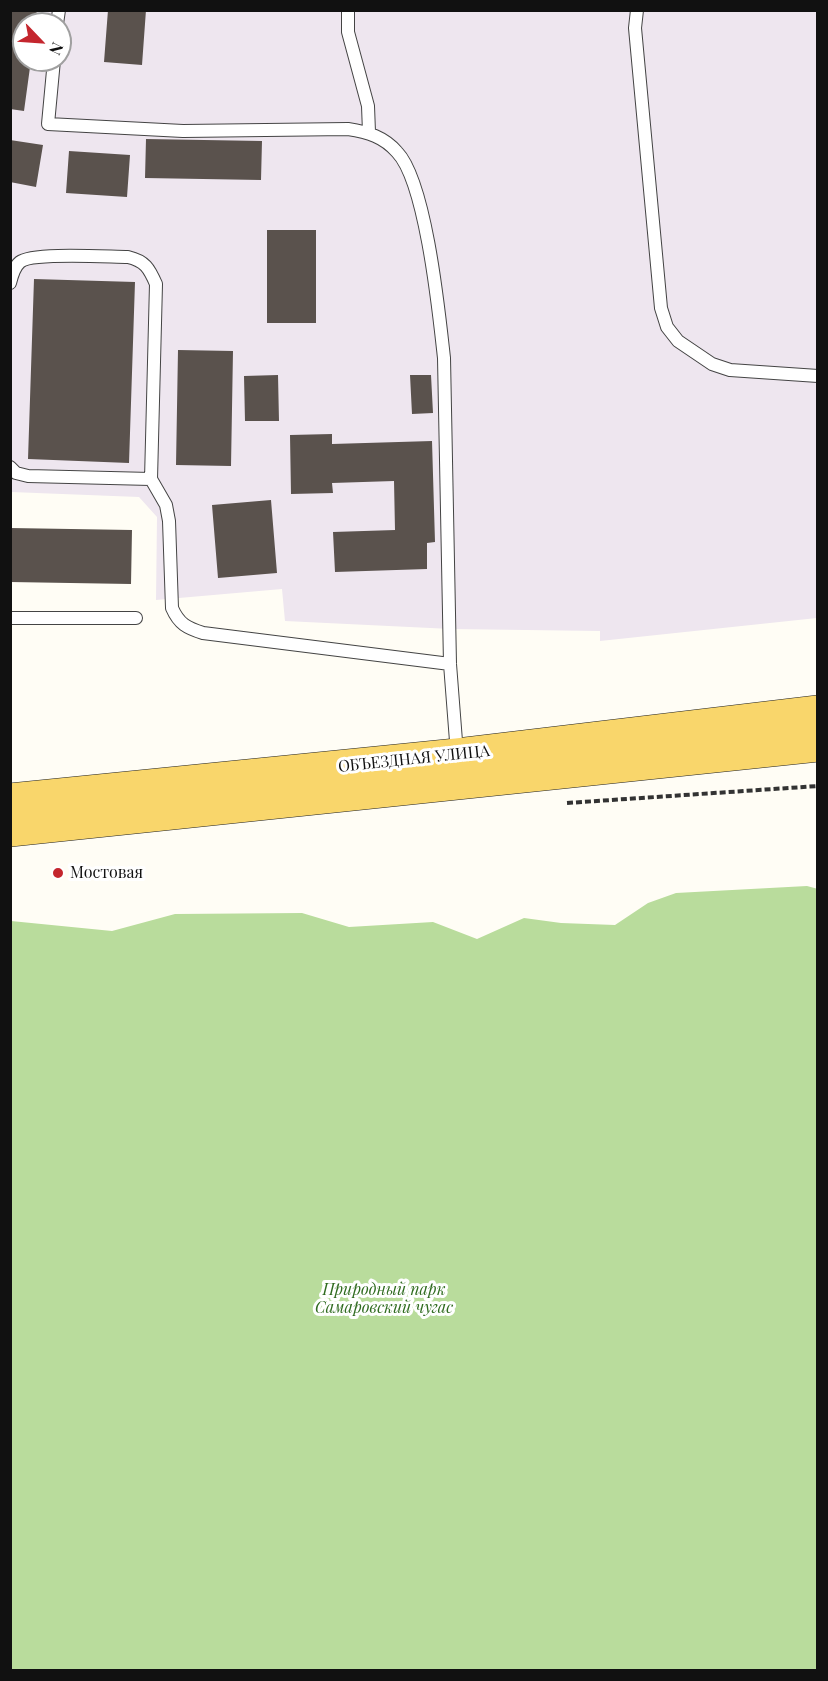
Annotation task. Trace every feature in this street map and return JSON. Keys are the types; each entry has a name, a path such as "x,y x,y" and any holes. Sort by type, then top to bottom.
{"main road":[{"name":"ОБЪЕЗДНАЯ УЛИЦА","path":"10,830 459,770 818,712"},
{"name":"ОБЪЕЗДНАЯ УЛИЦА","path":"10,800 818,745"}],"lane":[{"path":"348,10 348,32 368,106 369,132"},
{"path":"637,10 634,28 661,308 668,327 678,341 712,364 730,370 818,376"},
{"path":"53,72 48,124 183,131 348,129 369,132 384,140 407,164 421,209 439,312 444,358 450,664 459,770"},
{"path":"10,283 13,272 21,261 37,256 128,257 140,260 149,268 156,284 151,479 166,505 169,521 172,608 177,620 187,628 203,633 450,664"},
{"path":"10,467 16,473 28,476 151,479"},
{"path":"10,618 136,618"}],"shaded area":[{"path":"11,11 817,11 817,618 600,641 600,631 451,629 285,621 282,589 156,600 157,517 139,497 11,492"}],"green space":[{"name":"Природный парк Самаровский чугас","path":"807,886 818,889 817,1670 11,1670 11,921 112,931 175,914 302,913 349,927 433,922 477,939 524,918 561,923 615,925 648,903 676,893"}],"building":[{"path":"10,10 37,10 37,12 12,12 12,72 29,72 24,111 10,109"},
{"path":"108,10 146,10 142,65 104,62"},
{"path":"146,139 262,141 261,180 145,178"},
{"path":"10,140 43,145 36,187 10,182"},
{"path":"69,151 130,155 127,197 66,193"},
{"path":"267,230 316,230 316,323 267,323"},
{"path":"34,279 135,282 129,463 28,459"},
{"path":"178,350 233,351 231,466 176,465"},
{"path":"278,375 279,421 245,421 244,376"},
{"path":"410,375 431,375 433,413 412,414"},
{"path":"332,434 332,444 432,441 435,542 427,543 427,569 335,572 333,532 395,530 394,481 332,483 333,493 291,494 290,435"},
{"path":"271,500 277,573 218,578 212,505"},
{"path":"10,528 132,530 131,584 10,582"}],"place":[{"name":"Мостовая","path":"58,873"}]}
